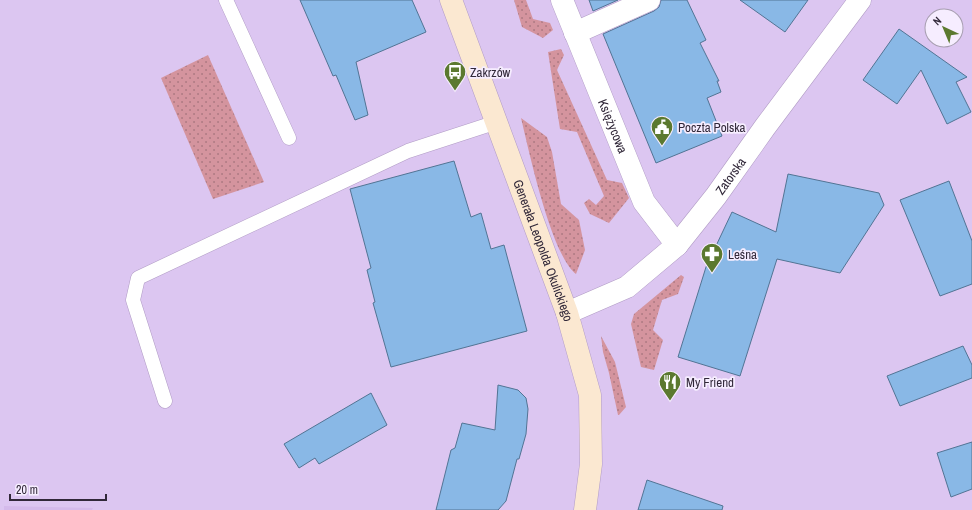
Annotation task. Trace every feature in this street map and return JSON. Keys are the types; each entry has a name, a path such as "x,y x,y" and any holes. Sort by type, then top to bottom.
{"street":[{"name":"Generała Leopolda Okulickiego","path":"450,0 567,313 590,395 591,464 585,510"},
{"name":"Księżycowa","path":"562,0 644,202 678,245"},
{"path":"575,33 649,0"},
{"name":"Zatorska","path":"567,313 627,287 678,245 716,196 769,120 860,0"}],"lane":[{"path":"226,0 289,138"},
{"path":"165,401 133,300 138,278 408,150 496,122"}],"shaded area":[{"path":"514,0 526,0 533,19 550,23 553,30 543,38 522,27"},
{"path":"561,49 564,55 557,70 607,180 622,183 629,198 609,223 590,214 584,203 589,199 596,205 604,196 577,132 560,129 548,52"},
{"path":"208,55 264,182 213,199 161,78"},
{"path":"521,118 547,137 552,152 561,204 579,220 585,250 576,274 567,263 558,246 550,225 535,177"},
{"path":"681,275 684,277 678,294 662,300 653,330 663,340 654,370 641,367 631,324 634,314"},
{"path":"601,336 615,362 626,407 619,415 603,352"},
{"path":"4,506 93,508 92,510 4,510"}],"building":[{"path":"300,0 412,0 426,32 356,62 368,115 355,120 336,75 333,76"},
{"path":"589,0 618,0 593,11"},
{"path":"661,0 687,0 706,40 700,43 719,81 717,81 721,92 707,98 722,136 656,163 603,34 654,11 659,7"},
{"path":"740,0 808,0 785,32"},
{"path":"899,29 967,77 956,82 971,112 947,124 921,70 897,104 863,80"},
{"path":"454,161 471,217 481,213 491,249 504,245 527,331 391,367 373,303 375,302 367,270 371,268 350,189"},
{"path":"788,174 879,193 884,205 840,273 777,259 740,376 678,357 706,267 732,212 776,232"},
{"path":"949,181 972,241 972,284 940,296 900,200"},
{"path":"963,346 972,365 972,378 900,406 887,376"},
{"path":"498,385 518,390 526,398 528,409 526,434 519,459 517,459 506,501 498,510 436,510 451,450 455,448 462,423 495,430"},
{"path":"371,393 387,425 319,464 315,458 299,468 284,444"},
{"path":"972,442 972,489 951,497 937,453"},
{"path":"647,480 723,506 722,510 638,510"}],"place":[{"name":"Zakrzów","path":"455,92"},
{"name":"Poczta Polska","path":"662,146"},
{"name":"Leśna","path":"712,274"},
{"name":"My Friend","path":"670,402"}]}
